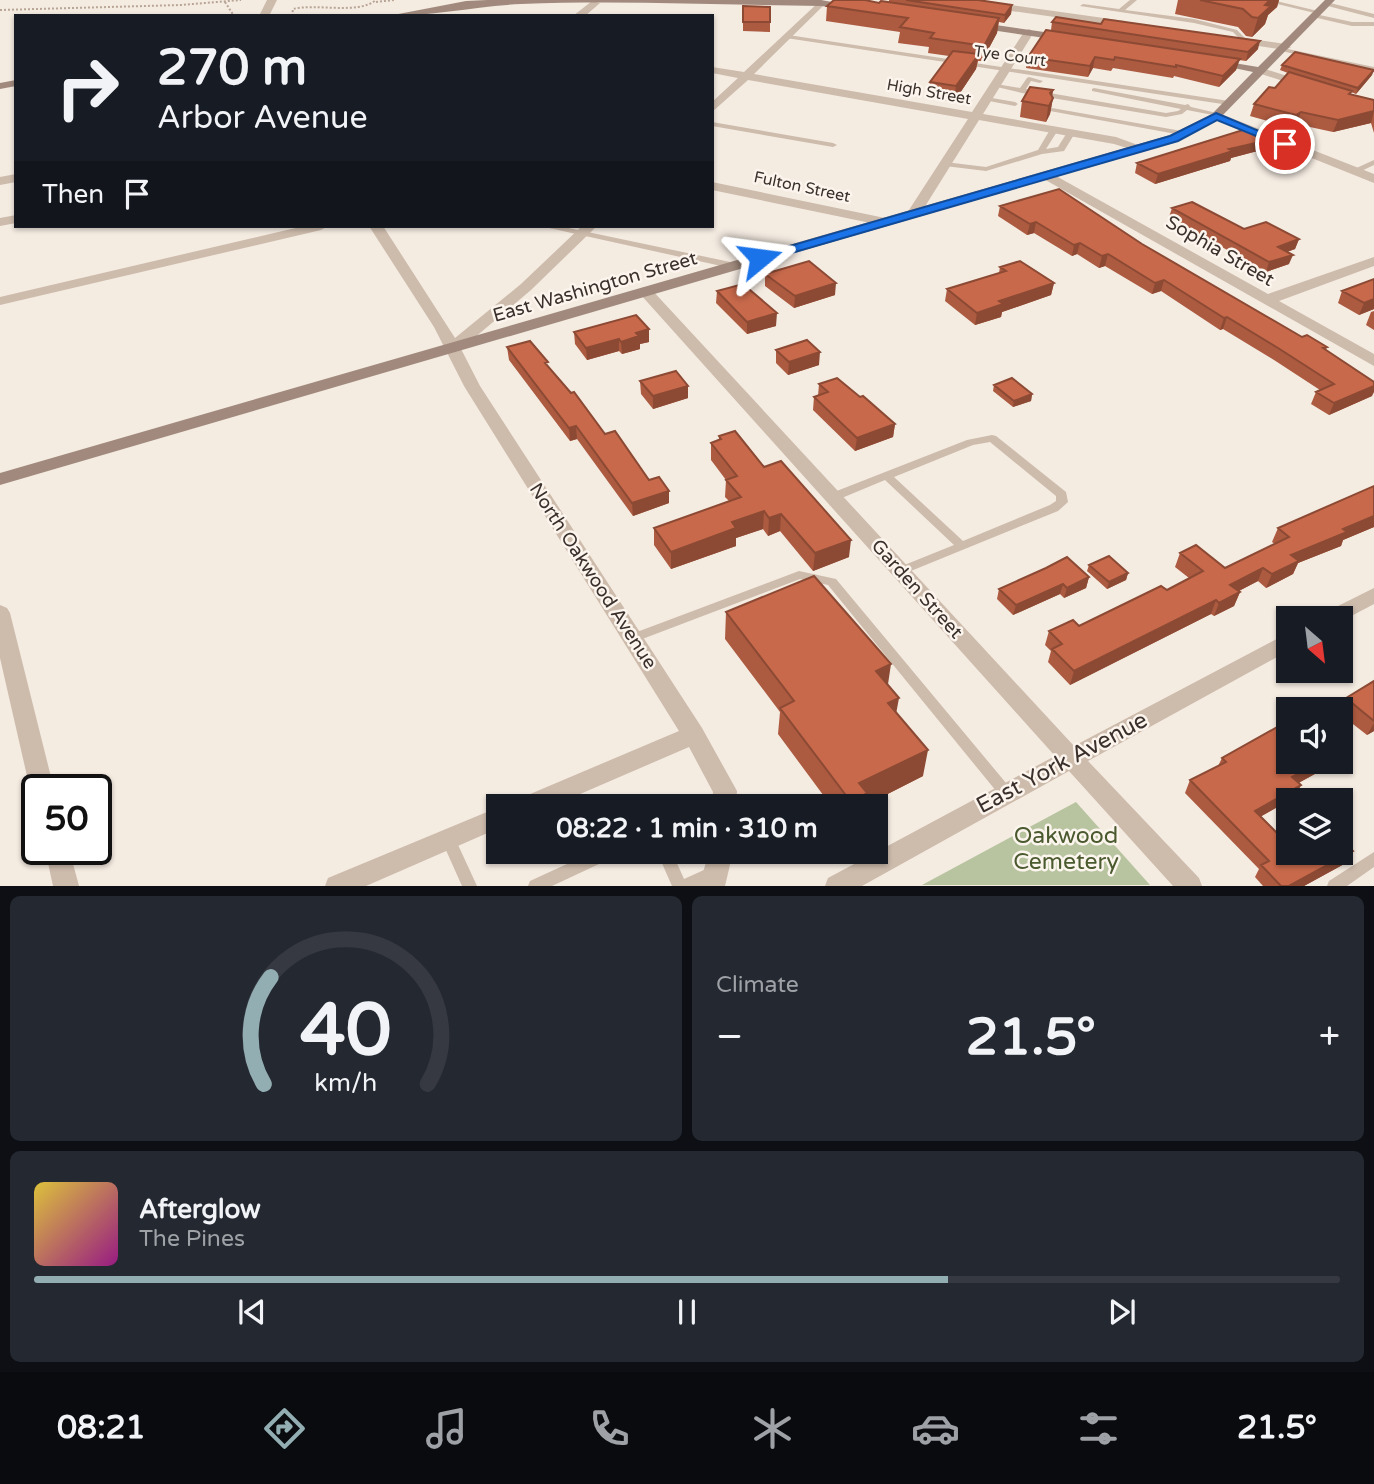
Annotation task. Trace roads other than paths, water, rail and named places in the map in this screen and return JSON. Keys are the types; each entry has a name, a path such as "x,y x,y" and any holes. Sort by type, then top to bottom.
{"main road":[{"path":"405,14 466,4 821,4 862,8"},
{"name":"East Washington Street","path":"0,479 1187,134 1217,115 1322,8"},
{"path":"964,23 1081,40"},
{"path":"1199,58 1262,71"}],"street":[{"path":"955,0 1140,26"},
{"path":"581,14 595,3"},
{"path":"714,107 821,4"},
{"path":"914,214 1029,32"},
{"path":"1206,36 1286,47"},
{"name":"High Street","path":"714,70 1071,133 1140,148"},
{"path":"1262,71 1315,89"},
{"path":"1217,115 1374,179"},
{"name":"Sophia Street","path":"1047,175 1374,361"},
{"name":"Fulton Street","path":"714,186 885,222"},
{"path":"0,301 312,228"},
{"name":"North Oakwood Avenue","path":"377,228 442,327 472,386 694,735 725,794"},
{"path":"452,348 526,287 586,230"},
{"path":"1266,300 1374,261"},
{"name":"Garden Street","path":"646,292 1190,886"},
{"path":"1353,606 1374,595"},
{"path":"0,613 38,774"},
{"name":"East York Avenue","path":"838,885 1276,647"},
{"path":"555,794 694,735"},
{"path":"337,886 486,823"},
{"path":"60,865 65,886"}],"lane":[{"path":"1074,17 1090,0"},
{"path":"1120,11 1134,0"},
{"path":"1264,0 1353,10 1374,16"},
{"path":"1258,5 1278,3"},
{"path":"1083,6 1219,27 1235,32 1245,41"},
{"path":"1322,8 1344,22 1374,24"},
{"path":"1344,22 1353,10"},
{"path":"1352,24 1363,12"},
{"name":"Tye Court","path":"788,37 1228,103"},
{"path":"1286,47 1374,62"},
{"path":"1286,47 1374,69"},
{"path":"1022,90 1029,79 1188,106 1217,115"},
{"path":"996,86 1166,115 1180,113 1188,106"},
{"path":"986,99 1015,104"},
{"path":"1052,110 1187,134"},
{"path":"714,124 833,145"},
{"path":"1041,152 1054,130"},
{"path":"945,164 986,169 1041,152 1061,149 1071,133"},
{"path":"1354,171 1374,162"},
{"path":"568,228 586,230 735,266"},
{"path":"833,496 971,442 992,438 1062,495 1062,502 1054,508 901,571"},
{"path":"886,475 962,546"},
{"path":"633,638 799,575 832,582 1006,793"},
{"path":"449,839 470,886"},
{"path":"1334,886 1374,859"},
{"path":"535,886 584,864"},
{"path":"670,864 682,886 717,869"}],"park label":[{"name":"Oakwood Cemetery","path":"1066,849"}]}
